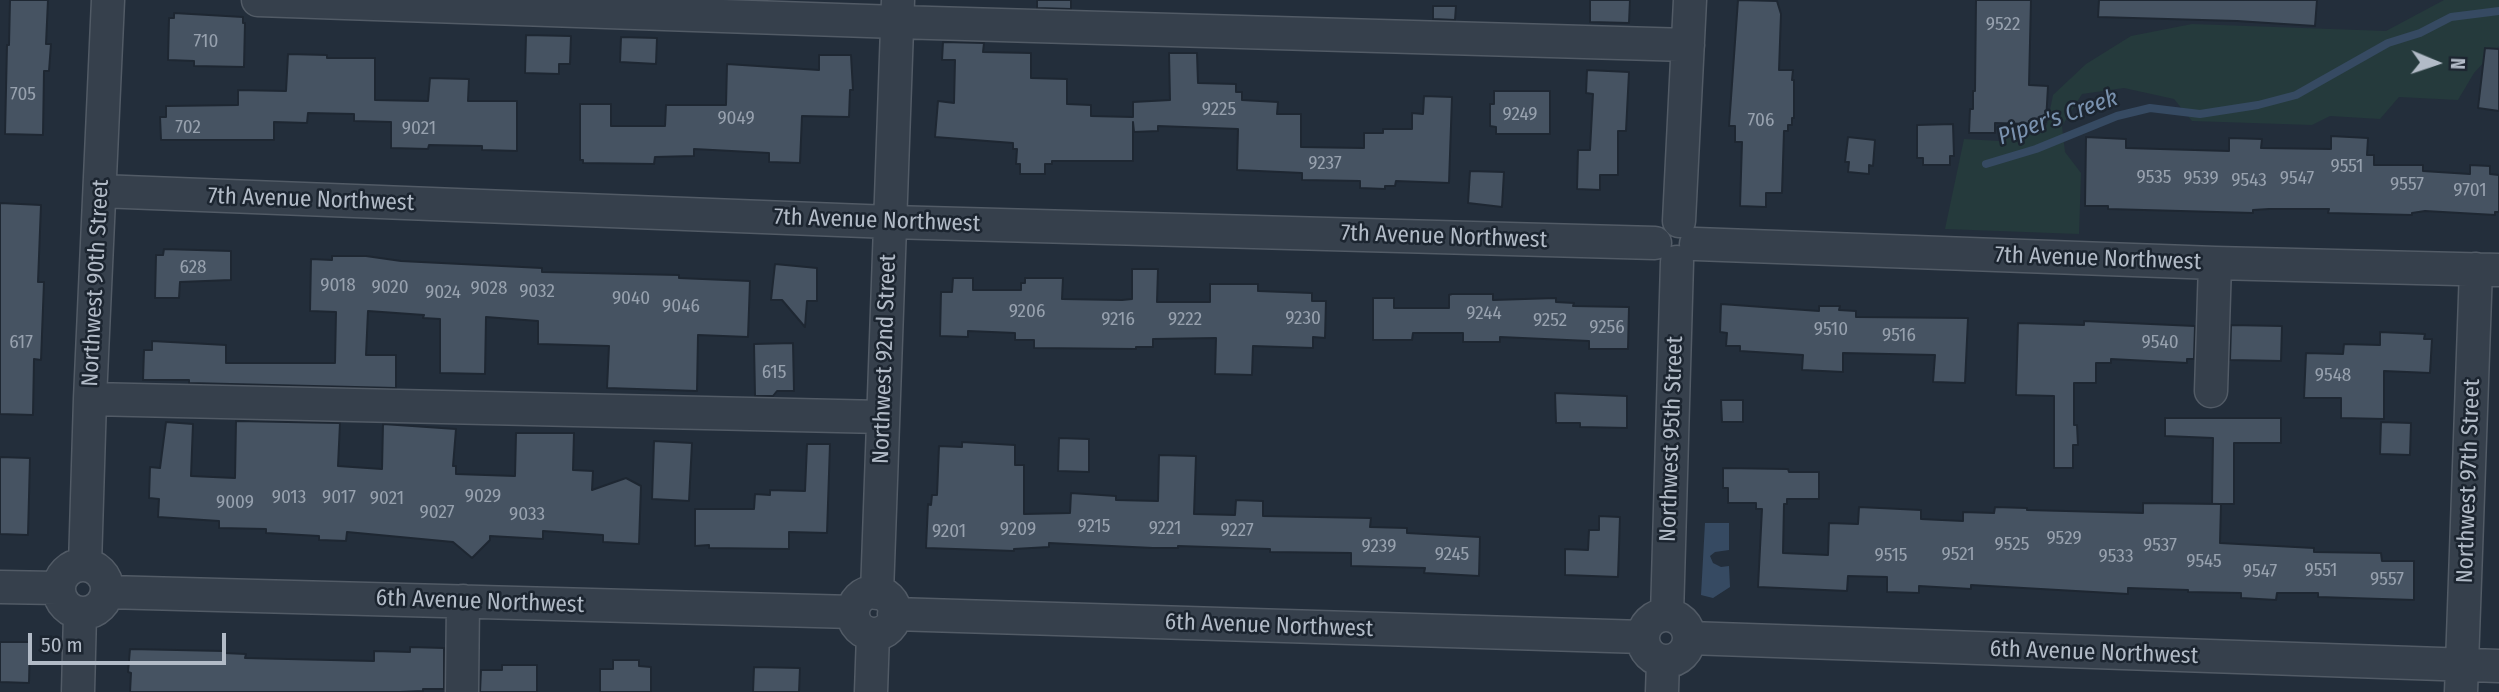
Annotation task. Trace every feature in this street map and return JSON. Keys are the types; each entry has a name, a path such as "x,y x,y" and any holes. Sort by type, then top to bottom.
{"street":[{"name":"Northwest 90th Street","path":"85,565 108,0"},
{"path":"258,0 898,11 1688,45"},
{"name":"Northwest 95th Street","path":"1667,615 1677,242 1690,0"},
{"name":"Northwest 92nd Street","path":"872,692 898,11"},
{"name":"7th Avenue Northwest","path":"100,191 890,222 1677,242 2215,263 2488,269"},
{"path":"2211,391 2215,263"},
{"name":"Northwest 97th Street","path":"2462,679 2488,269"},
{"path":"90,399 882,417"},
{"path":"85,565 96,568 102,574 107,592 96,610 80,614 65,607 58,588 66,571 85,565"},
{"path":"0,587 58,588"},
{"name":"6th Avenue Northwest","path":"107,592 1643,637"},
{"path":"462,692 463,601"},
{"path":"78,692 80,614"},
{"path":"1667,615 1684,624 1689,638 1684,653 1678,658 1663,661 1649,654 1643,637 1651,621 1667,615"},
{"name":"6th Avenue Northwest","path":"1689,638 2462,679 2499,666"},
{"path":"1662,692 1663,661"}],"green space":[{"path":"2444,0 2499,0 2499,46 2474,73 2458,100 2399,97 2380,119 2330,116 2312,125 2192,121 2174,99 2124,88 2082,94 2062,126 2065,152 2081,173 2079,234 1945,229 1964,139 1999,141 2047,125 2053,95 2086,64 2131,36 2192,24 2386,31"}],"water":[{"path":"1705,523 1729,523 1729,550 1715,552 1710,556 1713,563 1721,567 1729,566 1730,587 1713,598 1701,595"}],"building":[{"path":"10,0 48,0 46,44 51,44 49,71 44,71 43,135 5,134"},
{"path":"1037,0 1071,0 1071,9 1037,8"},
{"path":"1590,0 1630,0 1629,23 1590,22"},
{"path":"1738,0 1777,1 1781,14 1779,70 1793,70 1794,118 1792,125 1788,125 1788,131 1784,131 1782,193 1766,193 1766,207 1740,206 1742,142 1735,142 1735,126 1729,126"},
{"path":"1976,0 2031,0 2029,85 2048,86 2046,122 1995,123 1995,133 1969,133 1970,109 1973,109 1975,91"},
{"path":"2099,0 2317,0 2315,26 2098,17"},
{"path":"1433,6 1456,6 1455,20 1433,19"},
{"path":"174,13 243,17 244,67 194,66 194,61 168,60 169,18 174,18"},
{"path":"526,35 571,36 570,64 559,64 559,74 525,73"},
{"path":"621,37 657,38 656,64 620,62"},
{"path":"943,42 984,43 983,52 1031,53 1031,78 1067,79 1067,104 1091,105 1091,116 1133,117 1133,102 1170,100 1169,53 1197,53 1198,83 1236,84 1236,92 1242,92 1242,100 1278,102 1277,114 1301,114 1301,147 1364,148 1364,133 1383,133 1383,129 1412,129 1412,113 1423,114 1424,96 1452,97 1449,183 1396,181 1395,186 1385,186 1385,189 1360,188 1360,181 1302,180 1302,173 1237,170 1238,129 1158,126 1158,131 1134,132 1133,122 1133,161 1052,161 1052,164 1045,164 1045,174 1020,174 1020,164 1016,164 1017,149 1013,149 1013,143 935,137 938,101 954,103 955,60 942,60"},
{"path":"2485,48 2499,49 2499,111 2478,108"},
{"path":"288,54 327,55 327,58 375,58 375,100 428,101 430,78 469,79 468,101 517,101 517,151 482,150 482,146 429,145 428,149 391,148 391,122 354,121 354,114 308,113 307,123 274,122 274,140 161,140 160,117 166,117 166,106 238,105 238,90 286,91"},
{"path":"819,55 851,55 853,90 850,90 849,117 802,116 800,163 769,162 769,153 694,149 694,156 655,157 654,164 583,163 583,160 580,160 580,104 611,104 611,126 665,126 666,105 726,105 727,64 819,70"},
{"path":"1587,70 1629,72 1626,131 1618,131 1618,175 1600,175 1600,190 1577,189 1578,150 1590,150 1593,94 1586,93"},
{"path":"1494,91 1550,91 1550,134 1496,134 1496,127 1490,126 1490,104 1494,104"},
{"path":"1953,124 1954,156 1950,156 1950,165 1923,165 1923,158 1917,158 1917,125"},
{"path":"2331,136 2368,138 2367,155 2374,155 2374,165 2423,165 2423,171 2470,174 2470,165 2490,166 2490,174 2499,175 2499,212 2495,212 2495,215 2425,211 2412,215 2328,213 2329,209 2269,209 2253,210 2253,213 2085,206 2086,137 2126,139 2126,148 2229,151 2229,138 2262,139 2261,148 2331,149"},
{"path":"1848,137 1875,140 1873,166 1869,165 1869,174 1848,172 1849,162 1845,162"},
{"path":"1470,171 1504,172 1502,207 1468,203"},
{"path":"0,203 41,205 38,282 44,282 41,360 34,359 33,415 0,414"},
{"path":"164,249 231,251 231,280 180,282 179,298 155,298 156,255 163,255"},
{"path":"332,256 542,268 542,272 679,275 679,278 750,281 748,337 698,335 697,391 607,388 609,346 538,344 538,321 486,317 485,374 440,373 440,319 423,318 424,315 368,311 366,355 396,355 396,388 143,380 144,350 152,350 152,341 226,345 226,363 335,363 336,312 310,311 311,259 332,260"},
{"path":"775,264 817,268 817,301 807,301 805,327 782,300 771,300"},
{"path":"1132,269 1158,269 1157,302 1210,302 1210,284 1258,284 1258,291 1312,293 1312,301 1326,301 1325,338 1313,337 1313,348 1253,346 1252,375 1215,374 1216,338 1153,339 1153,347 1136,349 1034,348 1034,340 1015,340 1015,333 968,331 968,337 940,336 941,292 952,292 953,278 973,278 973,290 1021,290 1021,283 1025,283 1025,278 1063,278 1062,299 1122,300 1132,299"},
{"path":"1493,294 1493,300 1556,298 1556,302 1574,303 1573,306 1629,307 1628,349 1589,349 1589,341 1500,337 1500,342 1463,342 1463,333 1413,333 1412,340 1373,340 1373,298 1394,298 1394,308 1449,308 1449,295"},
{"path":"1721,304 1819,311 1819,306 1840,306 1839,310 1856,311 1856,317 1968,318 1965,383 1933,382 1935,355 1843,353 1843,372 1802,370 1803,355 1740,351 1740,346 1726,346 1727,333 1720,332"},
{"path":"2084,321 2195,326 2194,359 2187,359 2187,363 2111,359 2111,363 2096,363 2096,383 2074,383 2074,425 2077,425 2078,445 2073,445 2073,468 2054,468 2054,396 2016,395 2018,323 2084,325"},
{"path":"2231,325 2282,326 2281,361 2230,360"},
{"path":"2380,332 2425,334 2424,339 2432,339 2430,373 2384,371 2384,419 2341,418 2341,398 2304,398 2306,353 2343,354 2344,344 2380,345"},
{"path":"793,343 794,391 777,391 773,396 755,396 754,344"},
{"path":"1555,393 1627,396 1627,428 1580,427 1580,423 1556,423"},
{"path":"1721,400 1743,400 1743,422 1722,422"},
{"path":"2165,418 2281,418 2281,443 2234,443 2234,504 2212,504 2213,438 2165,436"},
{"path":"236,421 340,423 338,466 382,469 383,424 456,429 453,466 456,466 456,474 515,476 516,433 574,433 573,470 593,471 592,490 626,478 641,486 639,544 603,542 603,535 543,531 543,539 490,536 490,540 472,558 453,542 347,532 346,541 319,540 319,536 266,533 266,529 219,528 219,521 158,517 159,499 149,498 150,467 160,468 166,422 193,424 191,476 235,478"},
{"path":"2381,422 2411,423 2410,455 2380,454"},
{"path":"1059,438 1089,439 1089,472 1058,471"},
{"path":"654,441 692,443 689,501 652,499"},
{"path":"962,442 1015,445 1015,465 1024,465 1024,514 1070,513 1071,493 1116,496 1116,500 1158,501 1159,455 1196,456 1194,514 1235,515 1236,500 1263,501 1263,516 1371,518 1370,527 1407,528 1407,533 1480,537 1479,576 1424,573 1425,568 1351,566 1351,553 1049,543 1049,547 1014,551 926,548 928,504 931,505 932,495 937,495 939,446 962,447"},
{"path":"807,444 830,444 827,533 789,532 789,549 695,546 695,509 754,509 755,494 770,495 770,490 805,491"},
{"path":"0,457 30,458 28,535 0,534"},
{"path":"1723,468 1819,472 1819,499 1787,499 1787,504 1784,504 1783,553 1828,555 1829,523 1858,524 1859,507 1921,510 1921,519 1963,521 1963,512 1994,513 1995,507 2143,513 2143,503 2221,504 2220,543 2314,548 2314,552 2381,553 2382,561 2414,561 2414,600 2277,593 2276,600 2241,598 2241,593 2188,590 2128,588 2128,594 1971,585 1971,589 1919,586 1919,593 1887,592 1887,577 1848,576 1847,591 1758,587 1762,509 1756,509 1756,503 1728,503 1728,488 1723,488"},
{"path":"1599,516 1620,517 1618,577 1565,575 1565,549 1588,550 1589,530 1599,530"},
{"path":"0,642 30,642 29,683 0,682"},
{"path":"410,647 444,648 444,689 400,692 130,692 130,649 224,651 246,654 245,658 374,661 374,651 410,652"},
{"path":"613,660 639,660 639,666 651,667 651,692 600,692 600,669 613,669"},
{"path":"502,665 537,665 537,692 480,692 481,670 502,670"},
{"path":"754,667 800,668 799,692 753,692"}],"waterway":[{"name":"Piper's Creek","path":"1986,164 2036,149 2117,116 2150,108 2200,114 2258,105 2296,95 2388,43 2420,33 2451,17 2499,11"}]}
